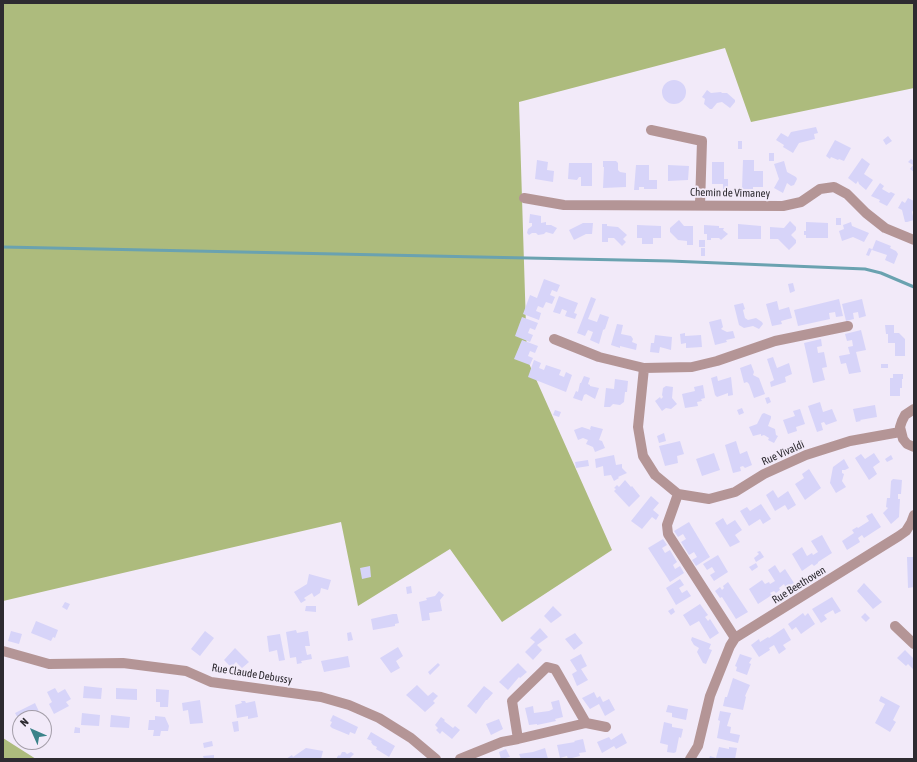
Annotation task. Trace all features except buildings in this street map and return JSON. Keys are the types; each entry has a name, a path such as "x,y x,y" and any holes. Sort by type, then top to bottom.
{"street":[{"path":"651,130 702,141 700,205"},
{"name":"Chemin de Vimaney","path":"524,198 564,205 783,206 801,202 820,189 834,187 847,194 866,213 885,228 914,240"},
{"path":"554,339 599,357 644,368 692,367 717,361 775,341 848,326"},
{"path":"644,368 638,427 643,456 655,475 678,494 667,525 668,534 735,638 730,646 710,696 698,746 690,759"},
{"path":"914,409 905,415 900,432 907,444 914,447"},
{"name":"Rue Vivaldi","path":"678,494 710,499 735,492 764,474 806,455 850,441 900,432"},
{"name":"Rue Beethoven","path":"735,638 899,536 906,531 914,515"},
{"path":"895,626 914,644"},
{"name":"Rue Claude Debussy","path":"3,651 49,664 123,663 186,671 211,682 322,697 348,704 379,718 411,738 436,759"},
{"path":"518,739 512,701 547,667 555,669 586,723"},
{"path":"460,759 502,742 586,723 606,727"}],"green space":[{"path":"3,3 914,3 914,88 751,122 725,48 519,102 527,359 612,550 502,622 450,549 358,606 341,522 3,601"},
{"path":"3,738 12,744 12,750 22,750 36,759 3,759"}],"waterway":[{"path":"3,247 670,261 865,269 881,273 914,287"}]}
